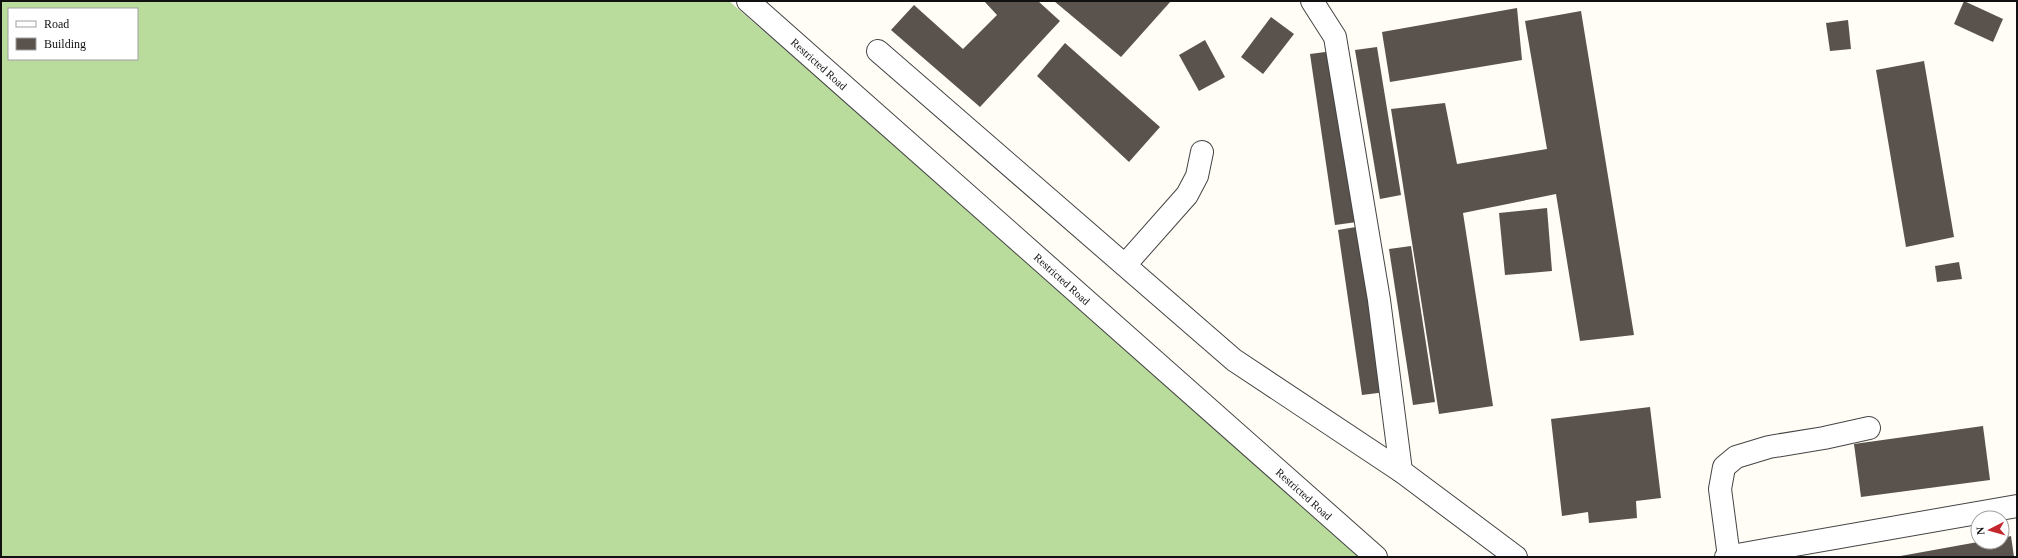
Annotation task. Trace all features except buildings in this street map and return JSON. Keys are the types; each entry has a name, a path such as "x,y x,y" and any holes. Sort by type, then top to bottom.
{"street":[{"name":"Restricted Road","path":"748,1 1376,557"},
{"path":"1312,1 1335,37 1379,300 1401,472"},
{"path":"878,51 1234,360 1401,472 1516,557"},
{"path":"1125,265 1187,195 1198,176 1202,152"},
{"path":"1869,428 1824,438 1769,447 1736,457 1724,467 1720,488 1728,557 2017,506"}],"green space":[{"path":"1,1 729,1 1367,557 1,557"}]}
